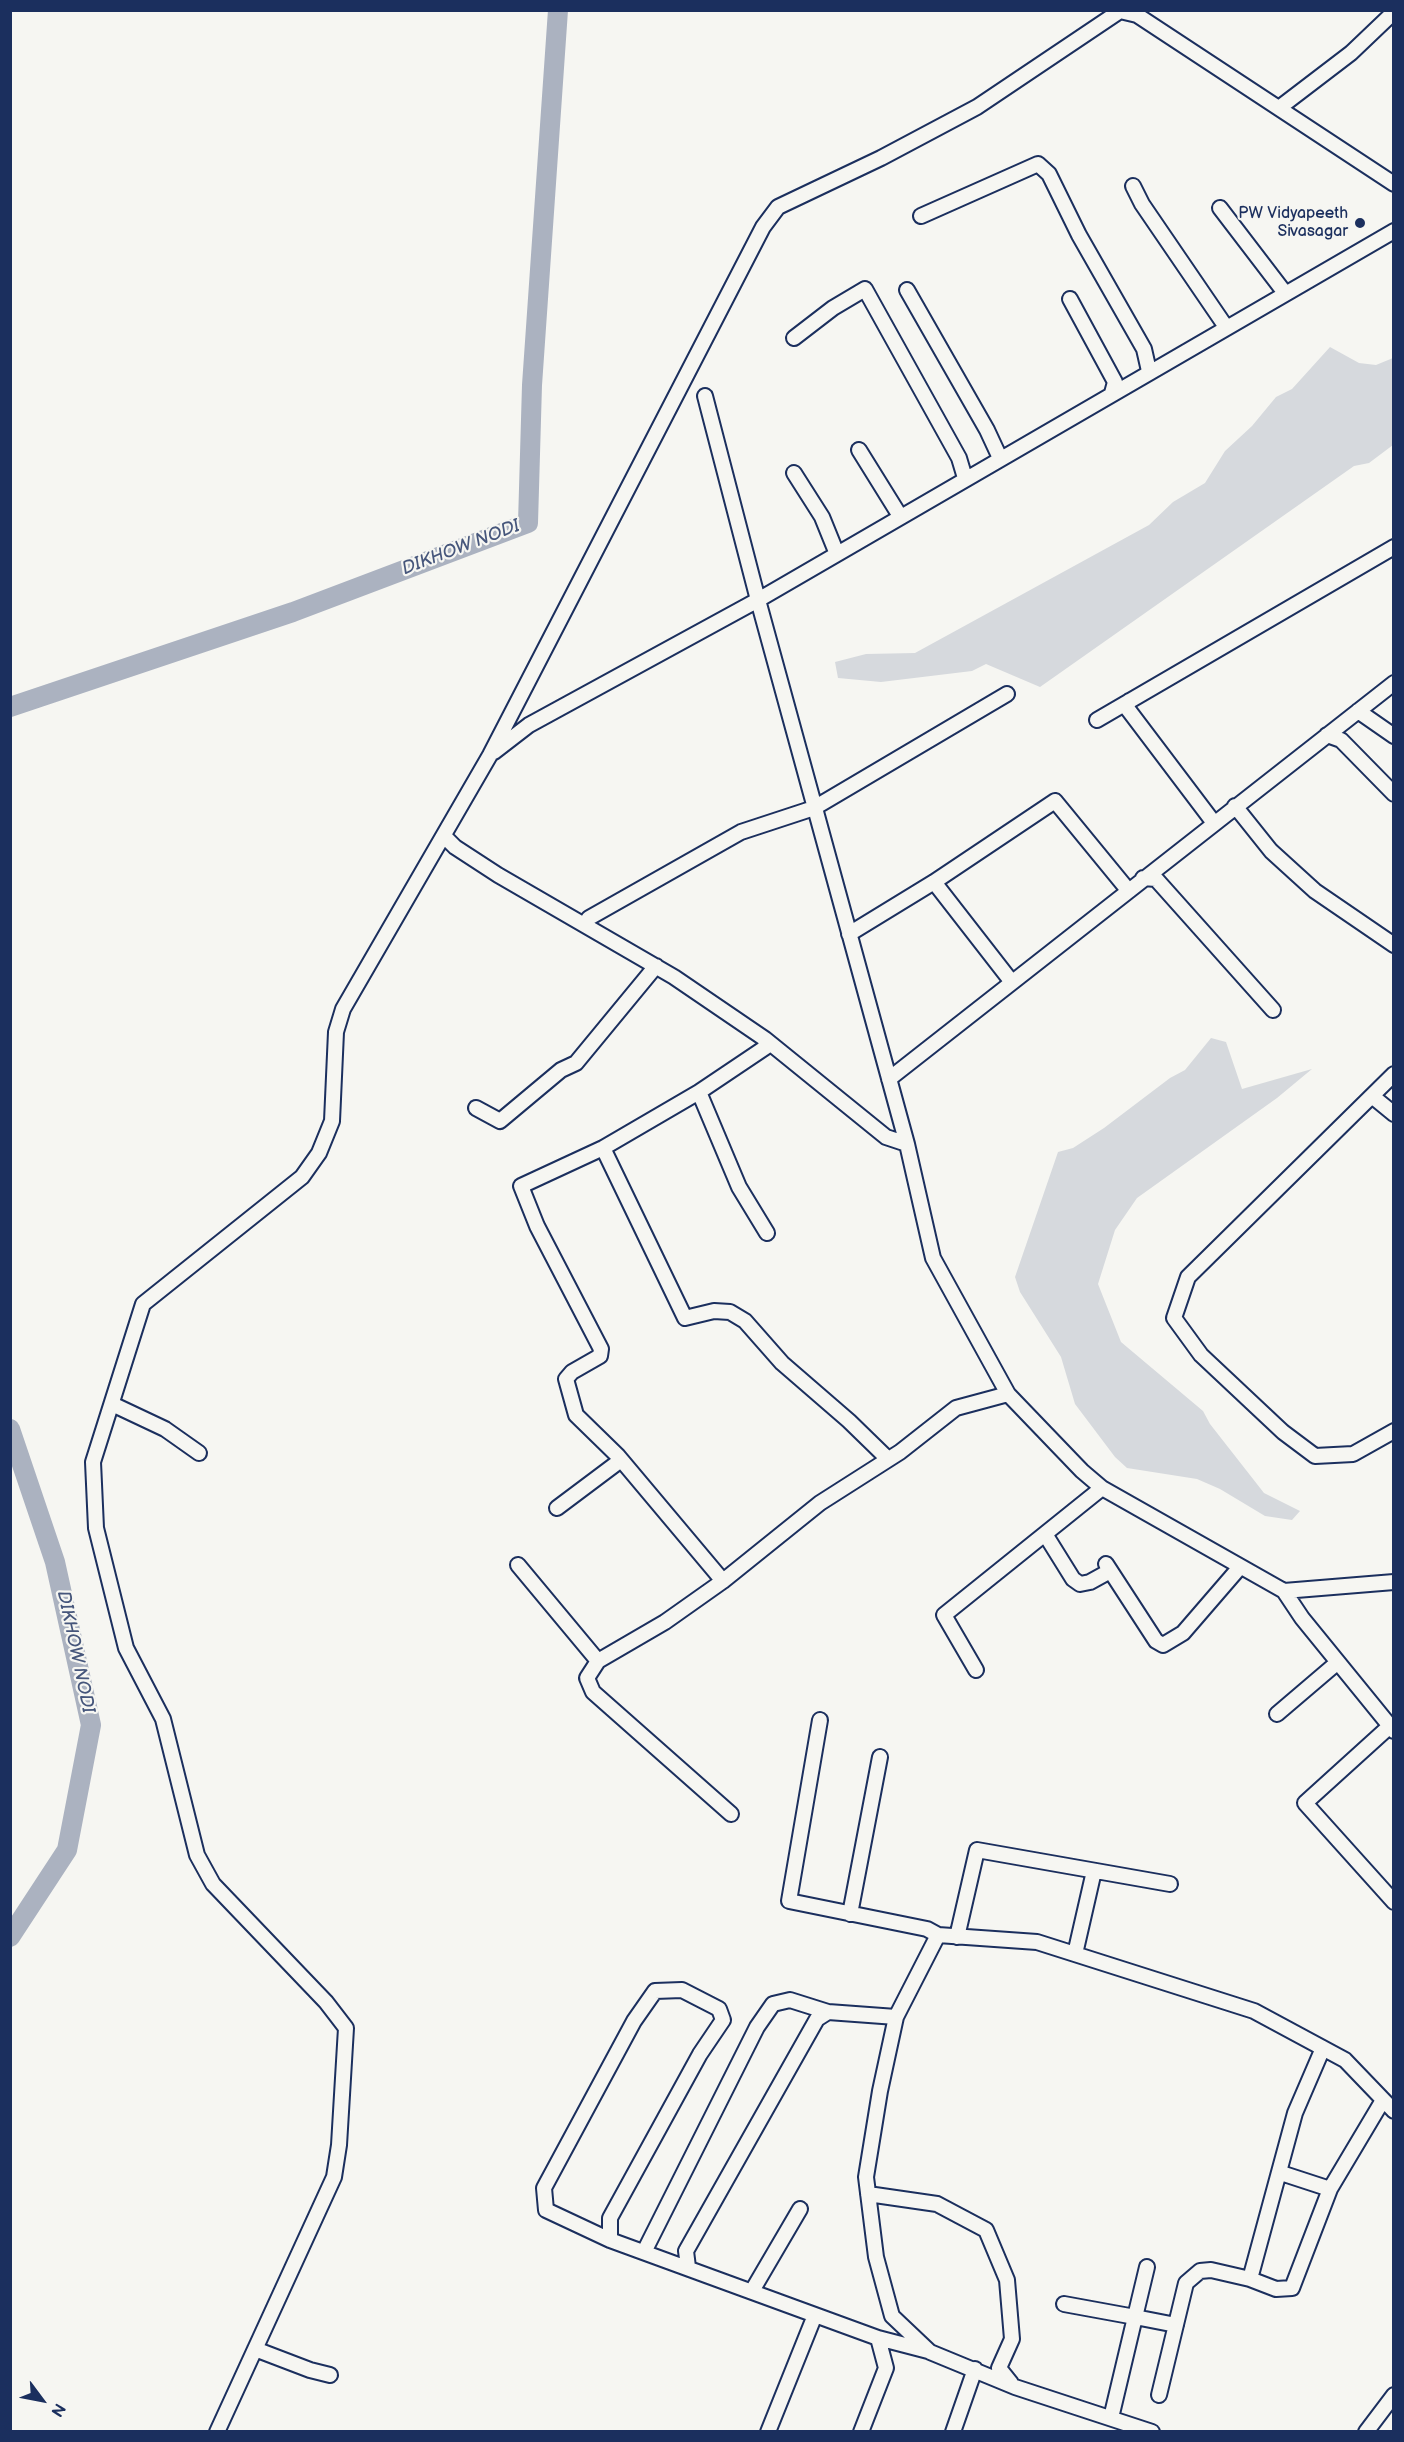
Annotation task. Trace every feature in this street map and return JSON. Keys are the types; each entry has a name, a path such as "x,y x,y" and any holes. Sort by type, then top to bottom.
{"street":[{"path":"217,2432 334,2177 346,2028 326,2002 213,1884 197,1855 163,1719 126,1648 96,1528 93,1462 142,1304 302,1177 319,1153 332,1120 336,1032 344,1009 445,837 490,755 763,227 778,207 978,107 1120,11 1137,15 1394,184"},
{"path":"1279,108 1351,53 1394,12"},
{"path":"921,216 1038,164 1049,174 1079,235 1144,349 1149,371"},
{"path":"1132,186 1226,327"},
{"path":"1220,208 1285,293"},
{"path":"490,755 530,725 758,600 1149,371 1394,231"},
{"path":"794,338 833,308 865,289 959,458 965,478"},
{"path":"907,290 987,430 1000,458"},
{"path":"1070,299 1115,382 1112,393"},
{"path":"705,396 814,808 907,1144 933,1258 1008,1394 1102,1488 1284,1591 1302,1618 1392,1729 1305,1803 1394,1902"},
{"path":"859,450 900,516"},
{"path":"794,473 822,517 837,554"},
{"path":"1097,720 1394,547"},
{"path":"889,1080 1011,981 1394,683"},
{"path":"585,924 599,912 741,832 814,808 1007,694"},
{"path":"1130,701 1126,708 1214,823"},
{"path":"1358,711 1394,736"},
{"path":"1327,735 1341,740 1394,794"},
{"path":"849,934 934,882 1055,801 1128,890"},
{"path":"1235,806 1271,851 1315,891 1394,945"},
{"path":"445,837 455,848 498,875 656,966 765,1039 886,1137 907,1144"},
{"path":"1143,878 1156,879 1274,1010"},
{"path":"934,882 1011,981"},
{"path":"476,1108 500,1121 561,1070 576,1063 656,966"},
{"path":"723,1581 621,1460 578,1419 572,1405 566,1378 600,1356 601,1349 537,1226 521,1186 603,1148 699,1092 766,1047 765,1039"},
{"path":"1394,1074 1188,1277 1174,1318 1201,1356 1283,1432 1315,1456 1353,1454 1394,1431"},
{"path":"699,1092 740,1187 767,1233"},
{"path":"1372,1096 1394,1114"},
{"path":"603,1148 685,1318 714,1311 730,1312 745,1321 782,1363 849,1421 888,1460"},
{"path":"731,1814 593,1692 587,1678 598,1661 664,1622 723,1581 820,1503 888,1460 956,1408 1008,1394"},
{"path":"112,1404 165,1429 199,1453"},
{"path":"557,1508 621,1460"},
{"path":"976,1670 944,1615 1102,1488"},
{"path":"1045,1534 1072,1579 1080,1584 1090,1582 1108,1568 1156,1641 1163,1645 1183,1633 1240,1567"},
{"path":"518,1565 598,1661"},
{"path":"1284,1591 1394,1582"},
{"path":"1277,1714 1338,1662"},
{"path":"820,1720 789,1900 927,1929 938,1935 1036,1942 1254,2011 1345,2060 1394,2111"},
{"path":"850,1914 880,1757"},
{"path":"957,1937 977,1850 1170,1884"},
{"path":"1075,1954 1094,1871"},
{"path":"930,2352 892,2316 876,2258 868,2194 868,2167 896,2017 938,1935"},
{"path":"610,2240 610,2218 700,2054 723,2020 719,2009 682,1990 655,1991 634,2021 544,2188 546,2210 610,2240 878,2338 930,2352 1015,2387 1111,2418 1130,2428 1152,2432"},
{"path":"644,2252 757,2027 773,2004 790,2000 828,2012 896,2017"},
{"path":"688,2267 686,2251 817,2019 828,2012"},
{"path":"1250,2278 1275,2183 1281,2172 1295,2114 1323,2048"},
{"path":"1159,2395 1186,2283 1200,2271 1211,2270 1250,2278 1276,2289 1292,2288 1330,2189 1383,2100"},
{"path":"1281,2172 1330,2189"},
{"path":"868,2194 937,2204 986,2230 1007,2280 1012,2339 999,2368 1015,2387"},
{"path":"752,2291 800,2209"},
{"path":"1111,2418 1147,2267"},
{"path":"1064,2304 1176,2325"},
{"path":"768,2432 815,2315"},
{"path":"861,2432 886,2368 878,2338"},
{"path":"255,2349 310,2370 330,2375"},
{"path":"953,2432 975,2369"},
{"path":"1366,2432 1394,2395"}],"shaded area":[{"path":"1330,347 1359,363 1376,365 1393,358 1393,445 1369,463 1354,466 1040,687 986,664 972,671 881,682 838,678 835,662 866,654 915,653 1149,525 1173,502 1205,483 1225,451 1252,426 1276,397 1292,389"},
{"path":"1211,1038 1226,1042 1242,1089 1312,1069 1277,1098 1137,1198 1115,1230 1098,1284 1121,1342 1203,1411 1210,1424 1264,1493 1300,1511 1292,1520 1265,1516 1220,1489 1197,1479 1127,1468 1115,1457 1075,1404 1061,1357 1020,1292 1015,1277 1058,1152 1073,1148 1104,1128 1170,1078 1185,1070"}],"waterway":[{"name":"DIKHOW NODI","path":"10,707 293,612 528,523 532,385 558,10"},
{"name":"DIKHOW NODI","path":"10,1429 55,1562 91,1725 67,1850 10,1937"}],"place":[{"name":"PW Vidyapeeth Sivasagar","path":"1360,223"}]}
